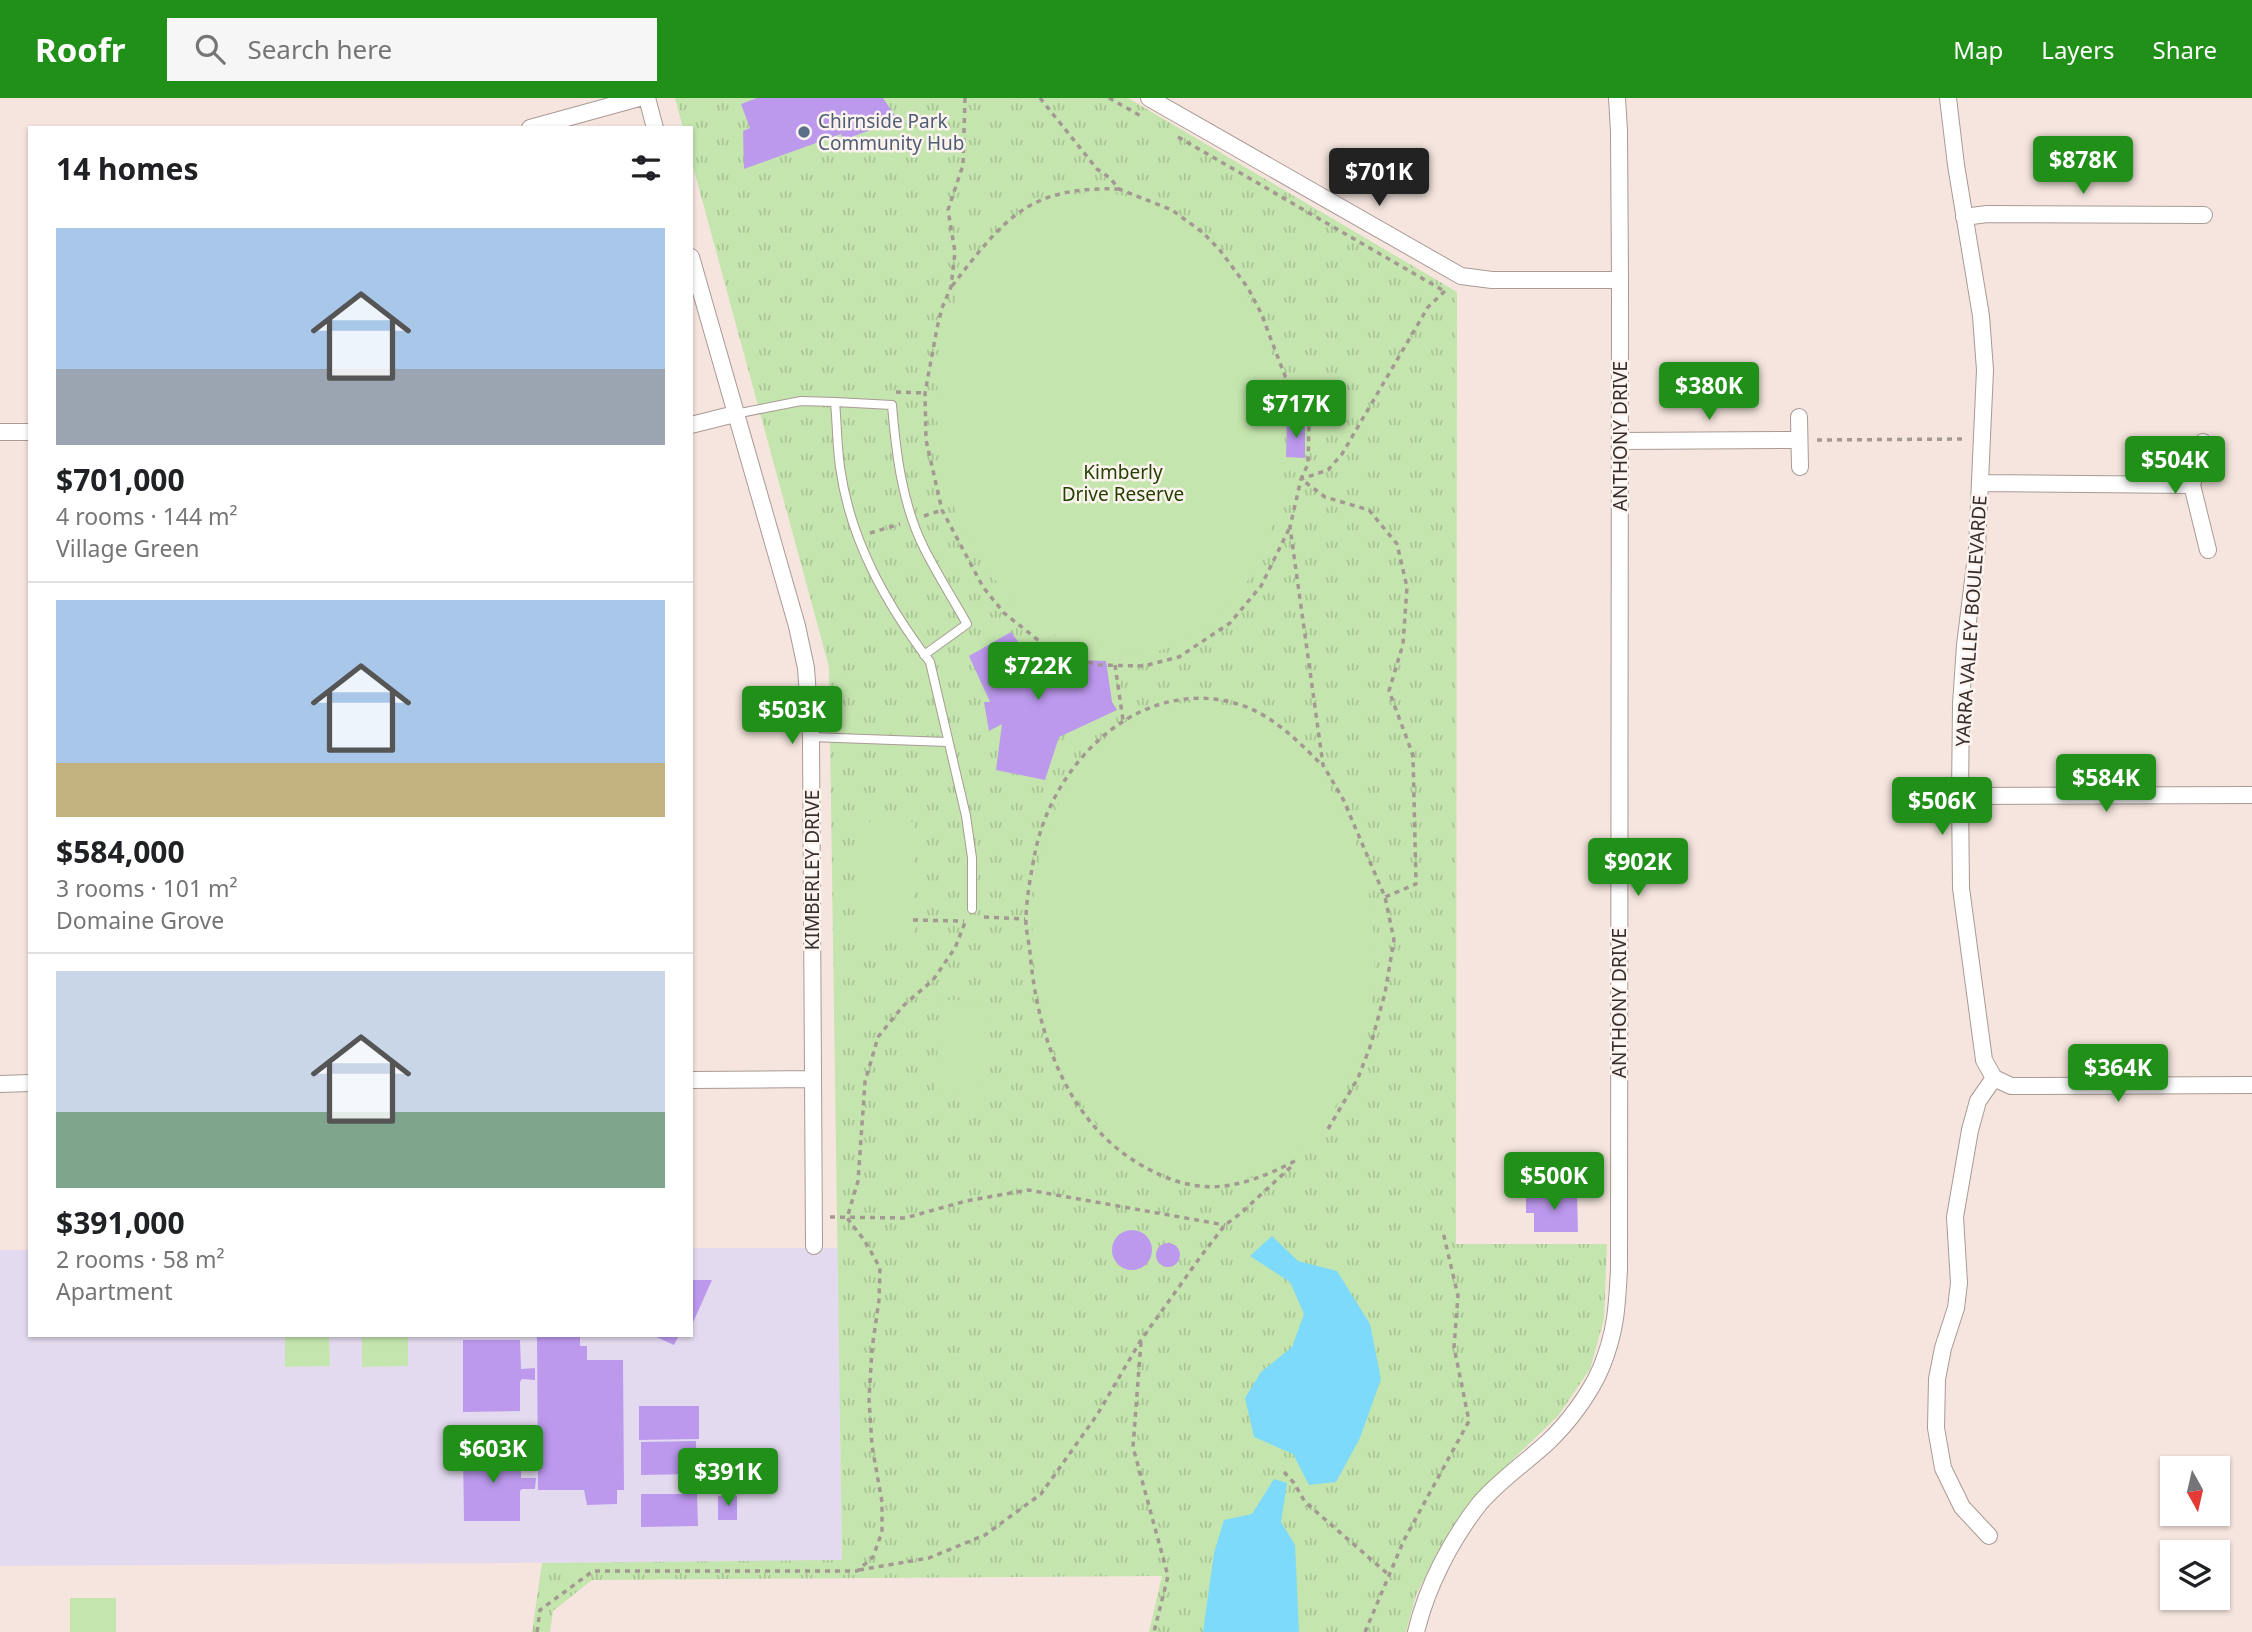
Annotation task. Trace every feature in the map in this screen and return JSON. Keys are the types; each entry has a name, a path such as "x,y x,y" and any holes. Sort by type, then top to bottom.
{"street":[{"path":"537,126 639,98"},
{"path":"647,98 654,126"},
{"path":"1149,98 1461,276 1492,280 1620,280"},
{"name":"ANTHONY DRIVE","path":"1416,1632 1433,1581 1455,1541 1481,1503 1512,1472 1550,1441 1577,1408 1600,1370 1616,1325 1619,1269 1620,441 1617,98"},
{"name":"YARRA VALLEY BOULEVARDE","path":"1948,98 1981,317 1984,370 1977,548 1962,692 1961,888 1972,956 1983,1060 1994,1078"},
{"path":"1964,217 1987,214 2204,215"},
{"name":"KIMBERLEY DRIVE","path":"693,264 797,626 806,668 811,737 814,1246"},
{"path":"693,424 735,414"},
{"path":"1799,417 1800,467"},
{"path":"0,432 28,432"},
{"path":"1620,441 1799,440"},
{"path":"2203,442 2192,485 2208,550"},
{"path":"1981,484 2192,485"},
{"path":"1960,796 2252,795"},
{"path":"1989,1536 1962,1507 1942,1468 1936,1428 1937,1379 1943,1348 1956,1308 1959,1283 1955,1217 1970,1130 1978,1101 1994,1078 2011,1086 2252,1084"},
{"path":"693,1080 813,1079"},
{"path":"0,1084 28,1083"}],"lane":[{"path":"735,414 801,401 892,405 895,449 902,483 920,537 967,624 924,655"},
{"path":"835,402 840,467 858,537 878,584 898,618 930,662 947,742 967,816 972,858 969,915"},
{"path":"811,737 947,742"}],"path":[{"path":"951,287 955,252 948,210 963,164 965,98"},
{"path":"1040,98 1097,169 1119,189"},
{"path":"1110,98 1144,118"},
{"path":"1178,137 1445,291"},
{"path":"1089,188 1119,189 1172,209 1219,249 1248,288 1261,313 1285,376 1295,389 1309,425 1308,464 1301,479 1290,527 1261,586 1230,623 1178,657 1144,666 1099,665 1071,657 1042,644 1004,613 983,587 942,510 926,440 925,393 937,328 951,287 996,231 1013,215 1062,192 1089,188"},
{"path":"1301,479 1328,470 1342,454 1428,307 1461,276"},
{"path":"1799,440 1983,438"},
{"path":"1301,479 1325,497 1369,510 1397,544 1407,587 1403,644 1389,691 1413,755 1416,884 1385,897"},
{"path":"1290,527 1323,765"},
{"path":"1115,665 1123,720"},
{"path":"537,1632 540,1610 593,1571 858,1571 929,1558 985,1535 1041,1494 1097,1415 1141,1340 1225,1225 1296,1161 1236,1185 1188,1186 1158,1175 1109,1144 1098,1132 1068,1089 1053,1059 1039,1014 1026,919 1035,851 1055,797 1081,756 1123,720 1156,704 1209,698 1241,705 1283,729 1323,765 1343,799 1385,897 1394,940 1385,993 1358,1078 1328,1129"},
{"path":"847,1218 858,1181 865,1082 878,1037 896,1013 933,980 955,948 969,915 913,920"},
{"path":"979,917 1026,919"},
{"path":"814,1217 905,1217 966,1201 1028,1190 1225,1225"},
{"path":"847,1218 865,1241 880,1268 869,1399 872,1446 882,1503 882,1532 873,1557 858,1571"},
{"path":"1365,1632 1404,1540 1469,1421 1454,1347 1458,1296 1443,1232"},
{"path":"1141,1340 1133,1447 1168,1576 1154,1632"},
{"path":"1284,1472 1305,1502 1389,1575"}],"shaded area":[{"path":"693,1248 838,1248 842,1561 0,1566 0,1250 28,1250 28,1337 693,1337"}],"green space":[{"name":"Kimberly Drive Reserve","path":"675,98 1128,98 1457,292 1456,1244 1607,1244 1604,1319 1590,1369 1558,1416 1475,1496 1438,1551 1416,1595 1406,1632 1149,1632 1162,1576 592,1580 553,1611 550,1632 532,1632 542,1563 842,1560 829,667 693,166 693,126 682,126"},
{"path":"1104,192 1161,210 1208,244 1244,289 1269,343 1282,403 1284,463 1274,522 1251,575 1231,604 1205,628 1175,645 1141,654 1112,654 1085,648 1059,637 1036,622 997,582 961,522 947,488 937,415 938,380 951,313 964,282 981,254 1004,229 1041,204 1068,196"},
{"path":"1204,702 1228,706 1266,721 1302,752 1332,791 1353,836 1367,886 1374,938 1373,990 1364,1039 1339,1100 1316,1132 1287,1158 1253,1176 1219,1183 1178,1178 1153,1168 1129,1153 1093,1118 1065,1073 1046,1023 1035,969 1033,914 1040,860 1056,810 1088,756 1115,730 1147,711 1169,705"},
{"path":"857,822 913,822 913,943 857,943"},
{"path":"941,999 986,1002 981,1093 935,1090"},
{"path":"285,1337 329,1337 330,1366 285,1367"},
{"path":"362,1337 408,1337 408,1366 362,1367"},
{"path":"70,1598 116,1598 116,1632 70,1632"}],"water":[{"path":"1272,1236 1298,1261 1337,1271 1370,1324 1381,1379 1360,1438 1336,1482 1309,1485 1293,1454 1254,1437 1245,1398 1261,1372 1292,1347 1304,1314 1290,1282 1250,1256"},
{"path":"1274,1479 1287,1483 1281,1522 1295,1545 1299,1632 1203,1632 1214,1553 1224,1520 1252,1514"}],"building":[{"name":"Chirnside Park Community Hub","path":"757,98 883,98 898,120 843,140 841,134 744,169 743,131 750,128 741,104"},
{"path":"1287,421 1305,422 1305,458 1286,457"},
{"path":"1011,632 1030,658 1106,661 1112,702 1117,710 1059,737 1045,780 996,770 1002,724 989,731 984,702 990,702 969,656"},
{"path":"1526,1194 1577,1194 1578,1232 1534,1232 1534,1213 1526,1213"},
{"path":"1132,1230 1140,1231 1146,1236 1151,1242 1151,1258 1146,1264 1140,1269 1132,1270 1124,1269 1118,1264 1113,1258 1112,1250 1113,1242 1118,1236 1124,1231"},
{"path":"1168,1243 1176,1247 1180,1255 1176,1263 1168,1267 1160,1263 1156,1255 1160,1247"},
{"path":"693,1280 712,1280 693,1323"},
{"path":"537,1337 580,1337 580,1346 587,1346 587,1360 623,1360 624,1490 617,1490 617,1504 587,1505 584,1490 538,1490"},
{"path":"656,1337 678,1337 674,1345"},
{"path":"463,1340 520,1340 521,1369 535,1368 535,1380 522,1379 520,1382 520,1411 463,1412"},
{"path":"639,1406 699,1406 699,1439 639,1440"},
{"path":"696,1441 696,1474 641,1475 641,1442"},
{"path":"521,1449 521,1478 536,1478 535,1489 520,1491 520,1521 464,1521 463,1450"},
{"path":"641,1494 697,1494 698,1526 641,1527"},
{"path":"718,1496 737,1496 737,1520 718,1520"}],"place":[{"name":"Chirnside Park Community Hub","path":"804,132"}]}
